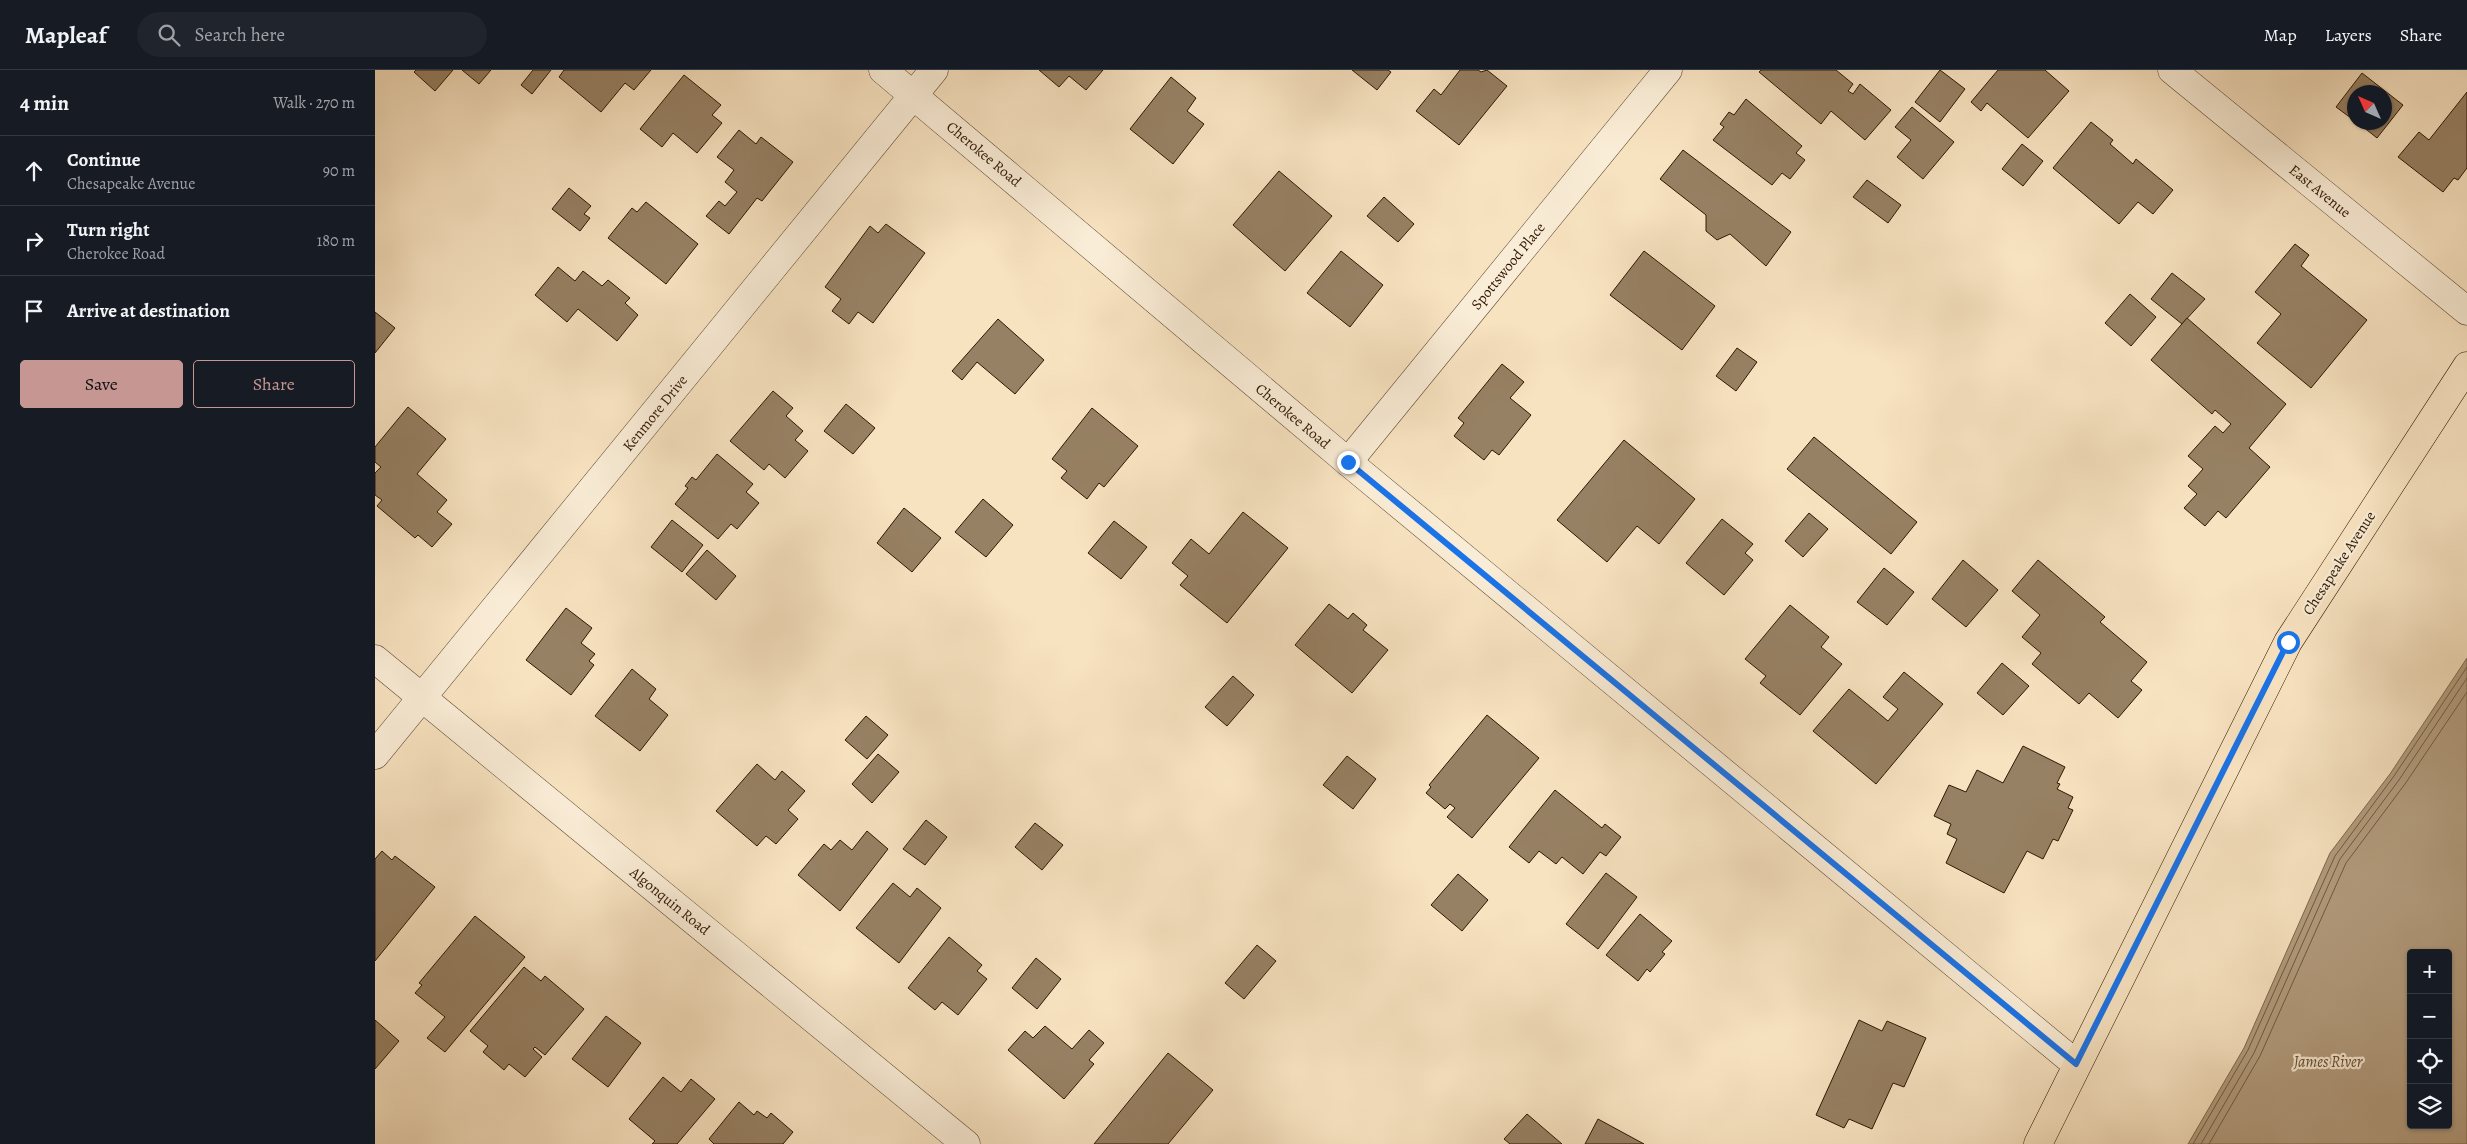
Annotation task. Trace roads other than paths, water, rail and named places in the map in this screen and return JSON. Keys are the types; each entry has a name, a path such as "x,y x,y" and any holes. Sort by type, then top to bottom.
{"main road":[{"name":"Chesapeake Avenue","path":"2038,1144 2076,1064 2288,642 2467,366"}],"street":[{"name":"Cherokee Road","path":"883,70 1348,462 2076,1064"},
{"name":"Kenmore Drive","path":"375,755 934,70"},
{"name":"Spottswood Place","path":"1348,462 1668,70"},
{"name":"East Avenue","path":"2172,70 2467,311"},
{"name":"Algonquin Road","path":"375,659 966,1144"}],"water":[{"name":"James River","path":"2467,658 2467,1144 2188,1144 2244,1048 2330,853 2390,774"}]}
